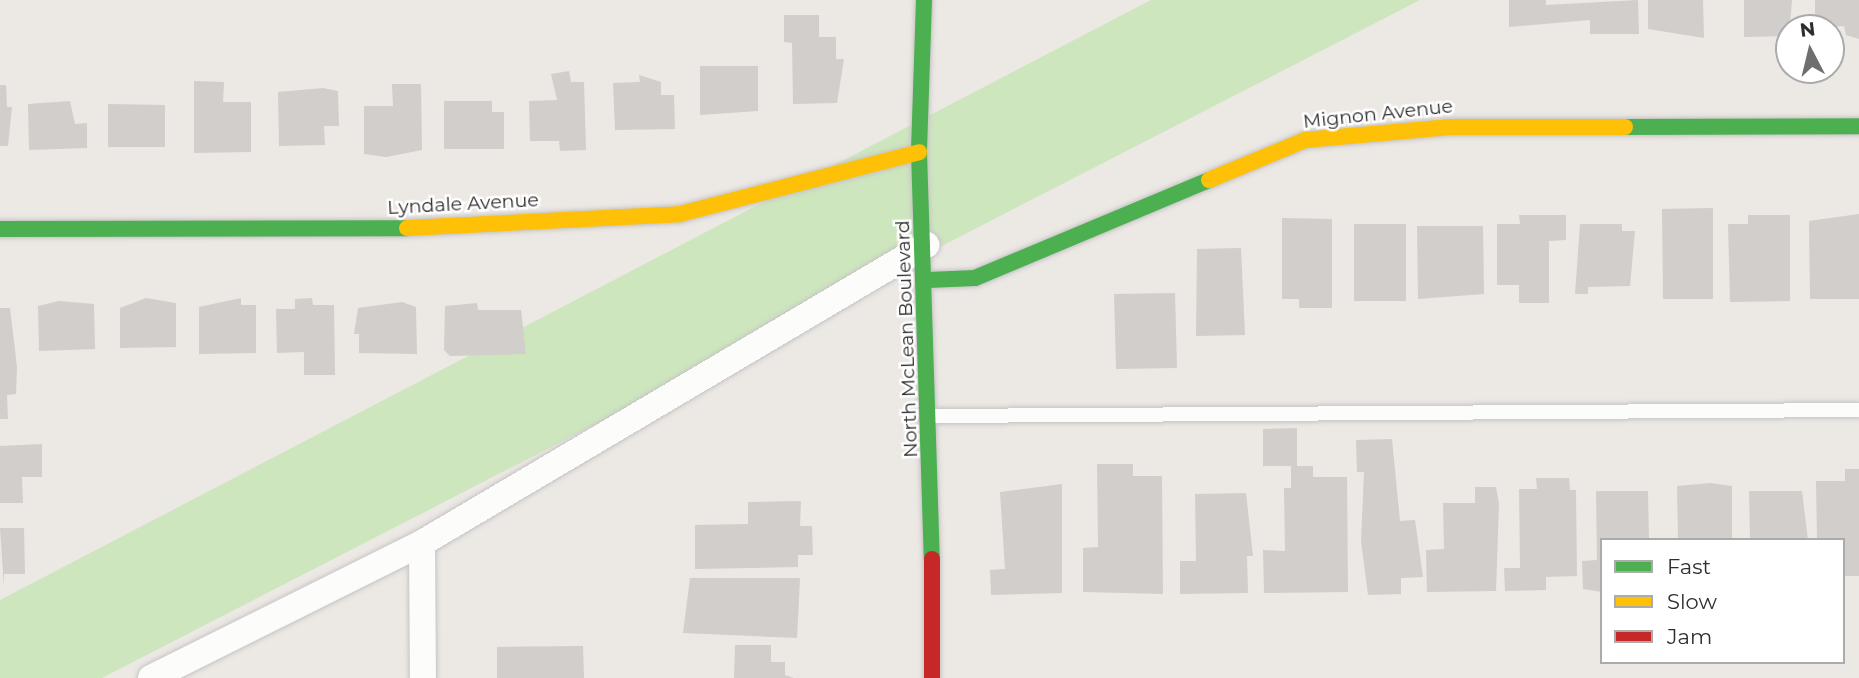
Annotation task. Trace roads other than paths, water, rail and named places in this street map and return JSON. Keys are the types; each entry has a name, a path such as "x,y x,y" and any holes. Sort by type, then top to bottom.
{"street":[{"name":"North McLean Boulevard","path":"924,0 919,152 928,280 932,416 932,678"},
{"name":"Mignon Avenue","path":"928,280 975,278 1305,140 1450,127 1859,126"},
{"name":"Lyndale Avenue","path":"0,229 388,229 680,214 919,152"},
{"path":"151,678 422,543 926,245"},
{"path":"422,543 423,678"}],"lane":[{"path":"932,416 1859,410"}]}
